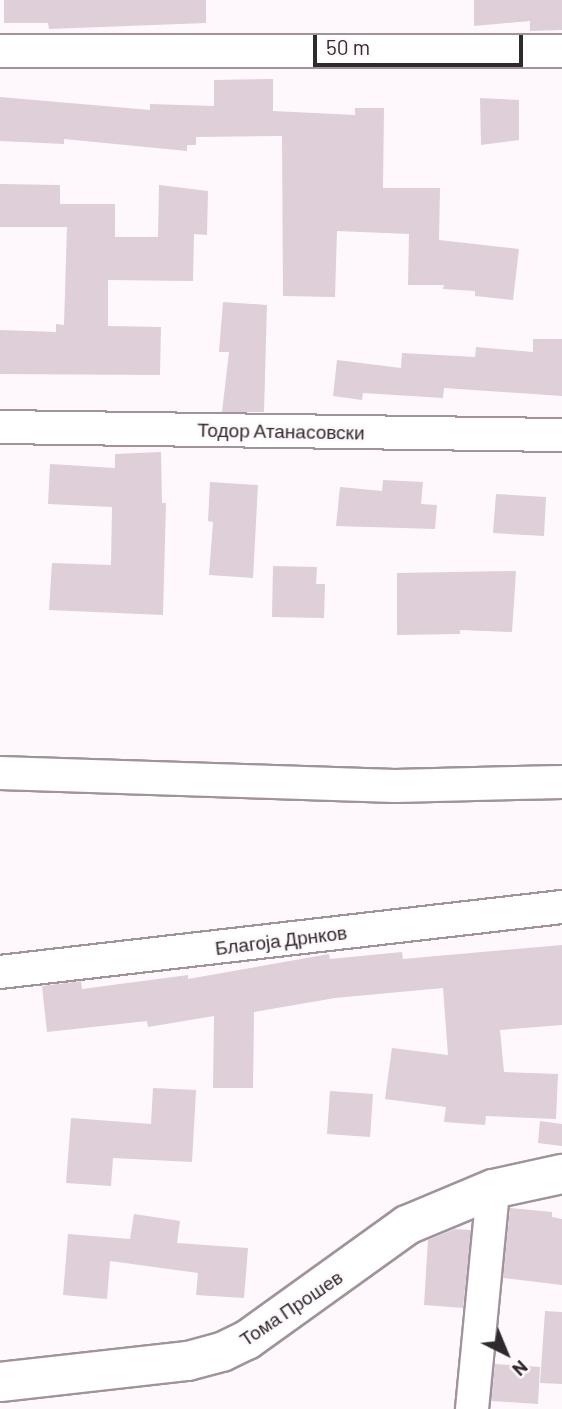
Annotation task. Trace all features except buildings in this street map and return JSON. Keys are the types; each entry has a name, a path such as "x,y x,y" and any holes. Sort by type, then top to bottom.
{"street":[{"path":"0,51 562,51"},
{"name":"Тодор Атанасовски","path":"0,427 562,435"},
{"path":"0,773 395,786 562,782"},
{"name":"Благоја Дрнков","path":"0,972 562,908"},
{"name":"Тома Прошев","path":"0,1382 188,1361 222,1352 247,1340 407,1225 493,1189 562,1174"},
{"path":"472,1409 493,1189"}]}
